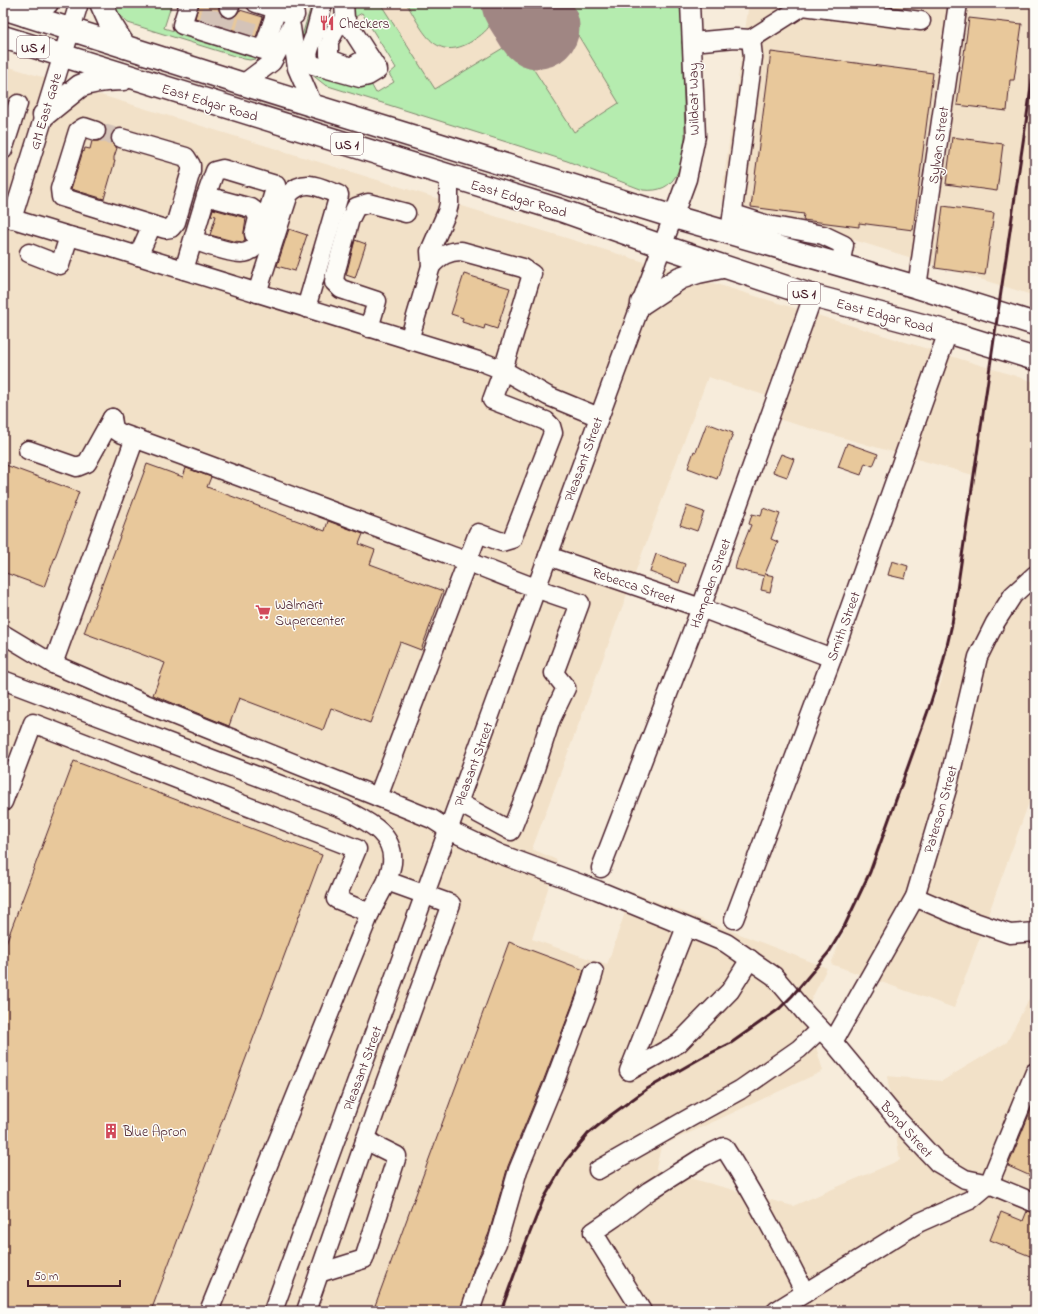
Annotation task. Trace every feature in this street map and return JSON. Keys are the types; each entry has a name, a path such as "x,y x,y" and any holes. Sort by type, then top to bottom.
{"highway":[{"path":"25,15 47,3"},
{"path":"101,3 107,18 125,47"},
{"name":"East Edgar Road","path":"3,8 674,217 732,224 840,265 1033,322"},
{"name":"East Edgar Road","path":"3,38 560,210 662,246 813,296 948,332 1035,359"},
{"path":"44,115 73,90 86,83 102,80 134,79"},
{"path":"642,303 680,278 722,266"}],"street":[{"name":"GM East Gate","path":"6,220 44,115 79,3"},
{"path":"189,3 182,25 242,40 263,50 278,6"},
{"path":"323,3 322,39 332,60 348,66 374,63 345,11"},
{"name":"Wildcat Way","path":"674,217 687,179 696,136 690,3"},
{"name":"Sylvan Street","path":"917,287 958,3"},
{"path":"253,7 278,6 295,15"},
{"path":"692,42 735,38 751,39 803,6 920,21"},
{"path":"322,39 336,29 345,11"},
{"path":"243,84 272,62 295,15"},
{"path":"295,15 297,68 313,105"},
{"path":"732,224 753,57 751,39"},
{"path":"3,150 18,104"},
{"path":"96,131 84,128 78,131 60,189 61,197 152,225 168,229 174,226 191,171 191,165 186,157 121,138"},
{"path":"184,270 206,196 214,173 217,170 222,169 276,185 259,242 254,248 245,253 239,253 193,240"},
{"path":"409,340 431,266 430,251 449,204 449,176"},
{"path":"257,293 289,194 295,188 307,184 339,195 306,308"},
{"path":"206,196 251,208 257,214 258,222 251,243 245,253"},
{"path":"369,328 377,301 341,289 334,282 350,219 356,207 368,203 406,213"},
{"name":"Pleasant Street","path":"273,1311 599,416 674,217"},
{"path":"6,220 138,256 484,363 503,370 548,396 599,416"},
{"path":"138,256 152,225"},
{"path":"29,253 60,265 69,236"},
{"path":"378,797 478,533 502,542 512,539 552,435 551,426 546,421 492,400 503,370 532,274 523,268 470,253 453,250 443,254 431,266"},
{"name":"Hampden Street","path":"601,868 701,608 813,296"},
{"name":"Smith Street","path":"734,919 832,658 948,332"},
{"path":"28,450 77,467 87,463 112,418 114,428 120,433 197,460 467,561 553,595 580,603 554,673 566,688 551,719 530,784 511,831 459,803"},
{"path":"53,664 135,438"},
{"name":"Rebecca Street","path":"548,556 701,608 832,658"},
{"name":"Paterson Street","path":"598,1170 740,1090 799,1049 826,1036 915,897 947,789 978,657 995,623 1013,595 1035,575"},
{"name":"Bond Street","path":"3,634 53,664 146,704 432,819 449,830 500,854 597,890 726,943 774,976 897,1119 938,1163 965,1179 989,1184 1035,1203"},
{"path":"3,680 344,809 372,825 385,836 391,847 392,863 387,881 370,913 209,1311"},
{"path":"3,802 33,724 42,694"},
{"path":"33,724 357,849 336,900 370,913"},
{"path":"306,1311 365,1140 451,904 387,881"},
{"path":"915,897 966,919 1010,934 1035,932"},
{"path":"686,927 653,1014 629,1071 679,1043 730,991 750,959"},
{"path":"470,1311 484,1270 497,1243 518,1170 554,1083 586,998 594,972"},
{"path":"776,1311 918,1223 970,1200 989,1184 1035,1072"},
{"path":"319,1273 364,1259 397,1156 365,1140"},
{"path":"642,1311 593,1232 649,1191 703,1157 724,1146 765,1215 805,1293"}],"shaded area":[{"path":"359,3 675,3 669,162 428,110"},
{"path":"749,3 1035,3 1035,296 721,199"},
{"path":"3,65 1035,382 1035,786 954,1008 831,964 942,680 973,475 760,414 767,396 708,377 532,849 557,860 532,939 607,965 632,892 827,968 807,1008 807,1015 823,1071 661,1146 656,1169 793,1206 900,1160 887,1076 942,1081 1007,1042 1035,987 1035,1311 3,1311"}],"green space":[{"path":"106,3 172,3 164,28 253,55 281,20 283,23 275,48 262,61 260,58 250,60 128,23"},
{"path":"312,3 320,3 304,53 371,84 376,93 394,82 389,74 396,68 362,13 352,19 352,3 380,3 435,89 513,42 516,42 574,132 619,103 570,22 571,8 574,3 681,3 685,137 680,167 676,176 664,187 655,190 643,190 567,161 325,85 311,74 308,76 300,42"},
{"path":"406,3 484,3 491,16 491,23 484,32 469,43 457,48 446,48 437,45 430,40 423,32"}],"building":[{"path":"199,3 219,4 221,15 225,18 235,16 240,10 263,17 256,37 195,18"},
{"path":"969,18 1022,24 1014,80 1010,80 1007,111 957,105"},
{"path":"771,52 933,73 913,230 859,223 859,227 803,220 804,214 751,207"},
{"path":"105,126 116,129 111,135 111,140 113,145 117,148 114,157 115,161 104,199 71,189 83,151 84,152 85,148 90,149 92,141 103,139 106,134"},
{"path":"952,137 1003,144 997,191 946,184"},
{"path":"943,206 994,213 985,275 935,268"},
{"path":"213,209 246,218 244,232 245,242 233,241 210,235 216,216 211,215"},
{"path":"289,229 307,235 295,271 277,266"},
{"path":"355,240 366,244 355,278 346,275"},
{"path":"464,274 510,288 497,329 485,325 484,329 462,322 463,318 451,314"},
{"path":"707,423 733,433 717,479 688,468"},
{"path":"847,443 878,454 873,466 865,463 861,475 838,467"},
{"path":"781,454 794,459 787,477 773,472"},
{"path":"3,464 79,492 44,587 3,572"},
{"name":"Walmart Supercenter","path":"147,464 183,477 186,468 211,477 207,487 325,531 328,521 363,534 359,544 375,550 370,564 443,591 421,650 400,642 370,723 331,708 323,730 239,698 229,726 153,695 165,663 84,633"},
{"path":"687,506 704,512 697,531 680,525"},
{"path":"763,508 780,514 771,539 778,542 765,574 774,576 770,592 761,590 764,576 735,569 738,557 751,525 749,524 752,514 761,516"},
{"path":"656,554 685,564 679,583 650,572"},
{"path":"892,561 908,566 905,579 888,575"},
{"name":"Blue Apron","path":"74,761 322,855 151,1311 3,1311 3,951"},
{"path":"509,942 584,970 544,1079 508,1166 489,1233 474,1267 460,1311 373,1311"},
{"path":"1035,1100 1035,1178 1008,1166"},
{"path":"1027,1211 1035,1213 1035,1258 990,1240 1001,1212 1023,1221"}],"taxiway":[{"path":"532,16 553,3"}],"runway":[{"path":"523,3 538,27"}],"tunnel":[{"path":"206,26 213,3"},
{"path":"222,31 229,8"},
{"path":"243,38 250,14"},
{"path":"96,131 121,138"}],"railway":[{"path":"501,1311 543,1200 565,1162 588,1134 647,1089 701,1058 731,1043 779,1009 792,996 829,952 844,927 870,872 929,708 942,667 952,624 1035,61"}],"place":[{"name":"Checkers","path":"327,23"},
{"name":"Walmart Supercenter","path":"263,612"},
{"name":"Blue Apron","path":"111,1131"}]}
